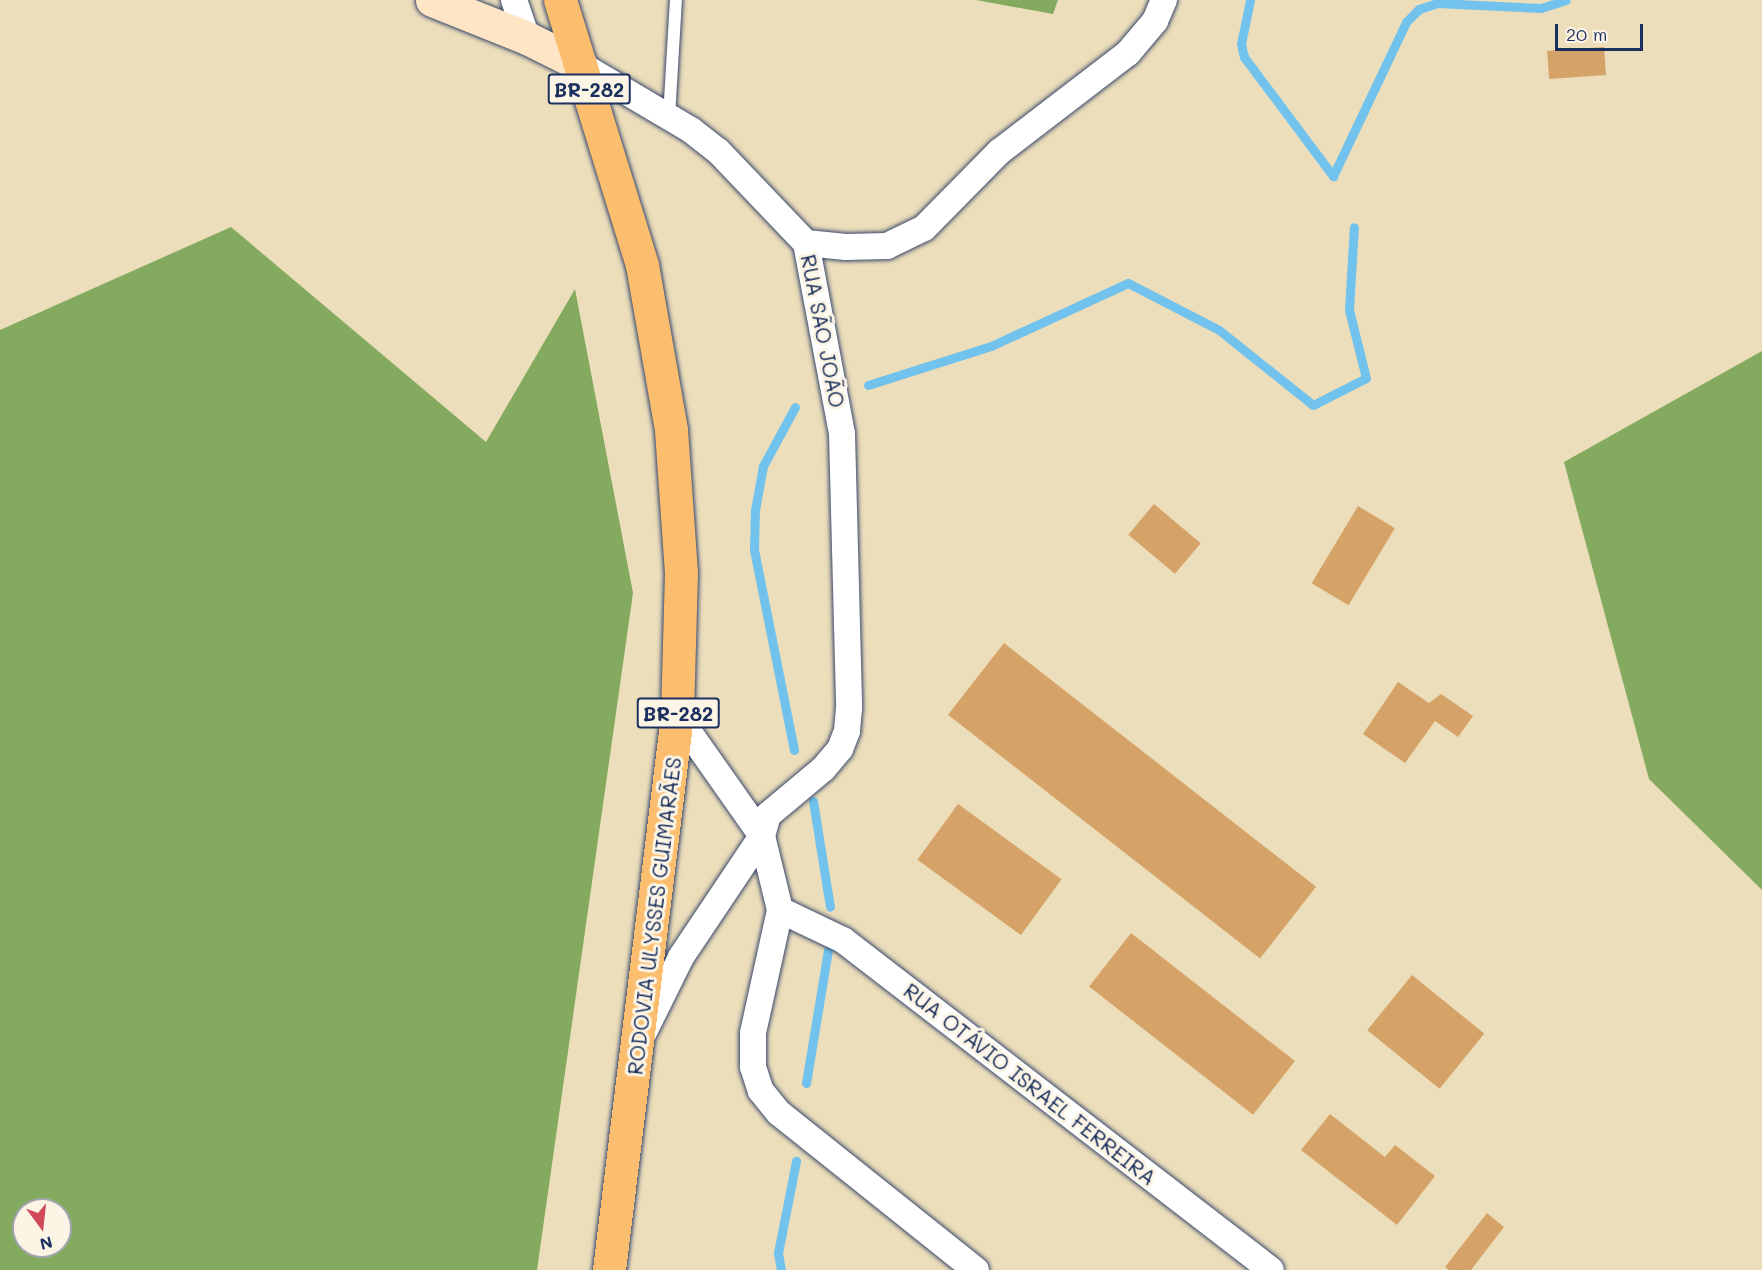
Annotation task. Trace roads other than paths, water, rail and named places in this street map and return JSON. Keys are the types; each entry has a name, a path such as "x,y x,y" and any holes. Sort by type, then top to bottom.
{"highway":[{"name":"RODOVIA ULYSSES GUIMARÃES","path":"560,0 642,265 671,430 680,561 677,715 640,1040 609,1270"}],"street":[{"name":"RUA SÃO JOÃO","path":"432,0 527,38 581,65 691,130 741,172 806,243 842,434 849,708 847,731 840,749 823,769 768,814 762,836 681,957 640,1040"},
{"path":"514,0 527,38"},
{"path":"806,243 846,248 887,246 924,228 999,152 1128,53 1155,21 1164,0"},
{"path":"677,715 762,836 780,910 753,1033 753,1067 760,1091 779,1113 976,1270"},
{"name":"RUA OTÁVIO ISRAEL FERREIRA","path":"780,910 843,940 1271,1270"}],"lane":[{"path":"669,117 676,0"}],"waterway":[{"path":"1250,0 1241,44 1244,57 1333,176 1406,22 1419,9 1437,3 1541,8 1566,0"},
{"path":"868,385 991,346 1128,283 1219,330 1313,405 1366,378 1349,310 1354,227"},
{"path":"794,750 754,550 755,510 763,466 795,407"},
{"path":"813,801 830,907"},
{"path":"806,1083 828,950"},
{"path":"781,1270 778,1253 796,1161"}]}
